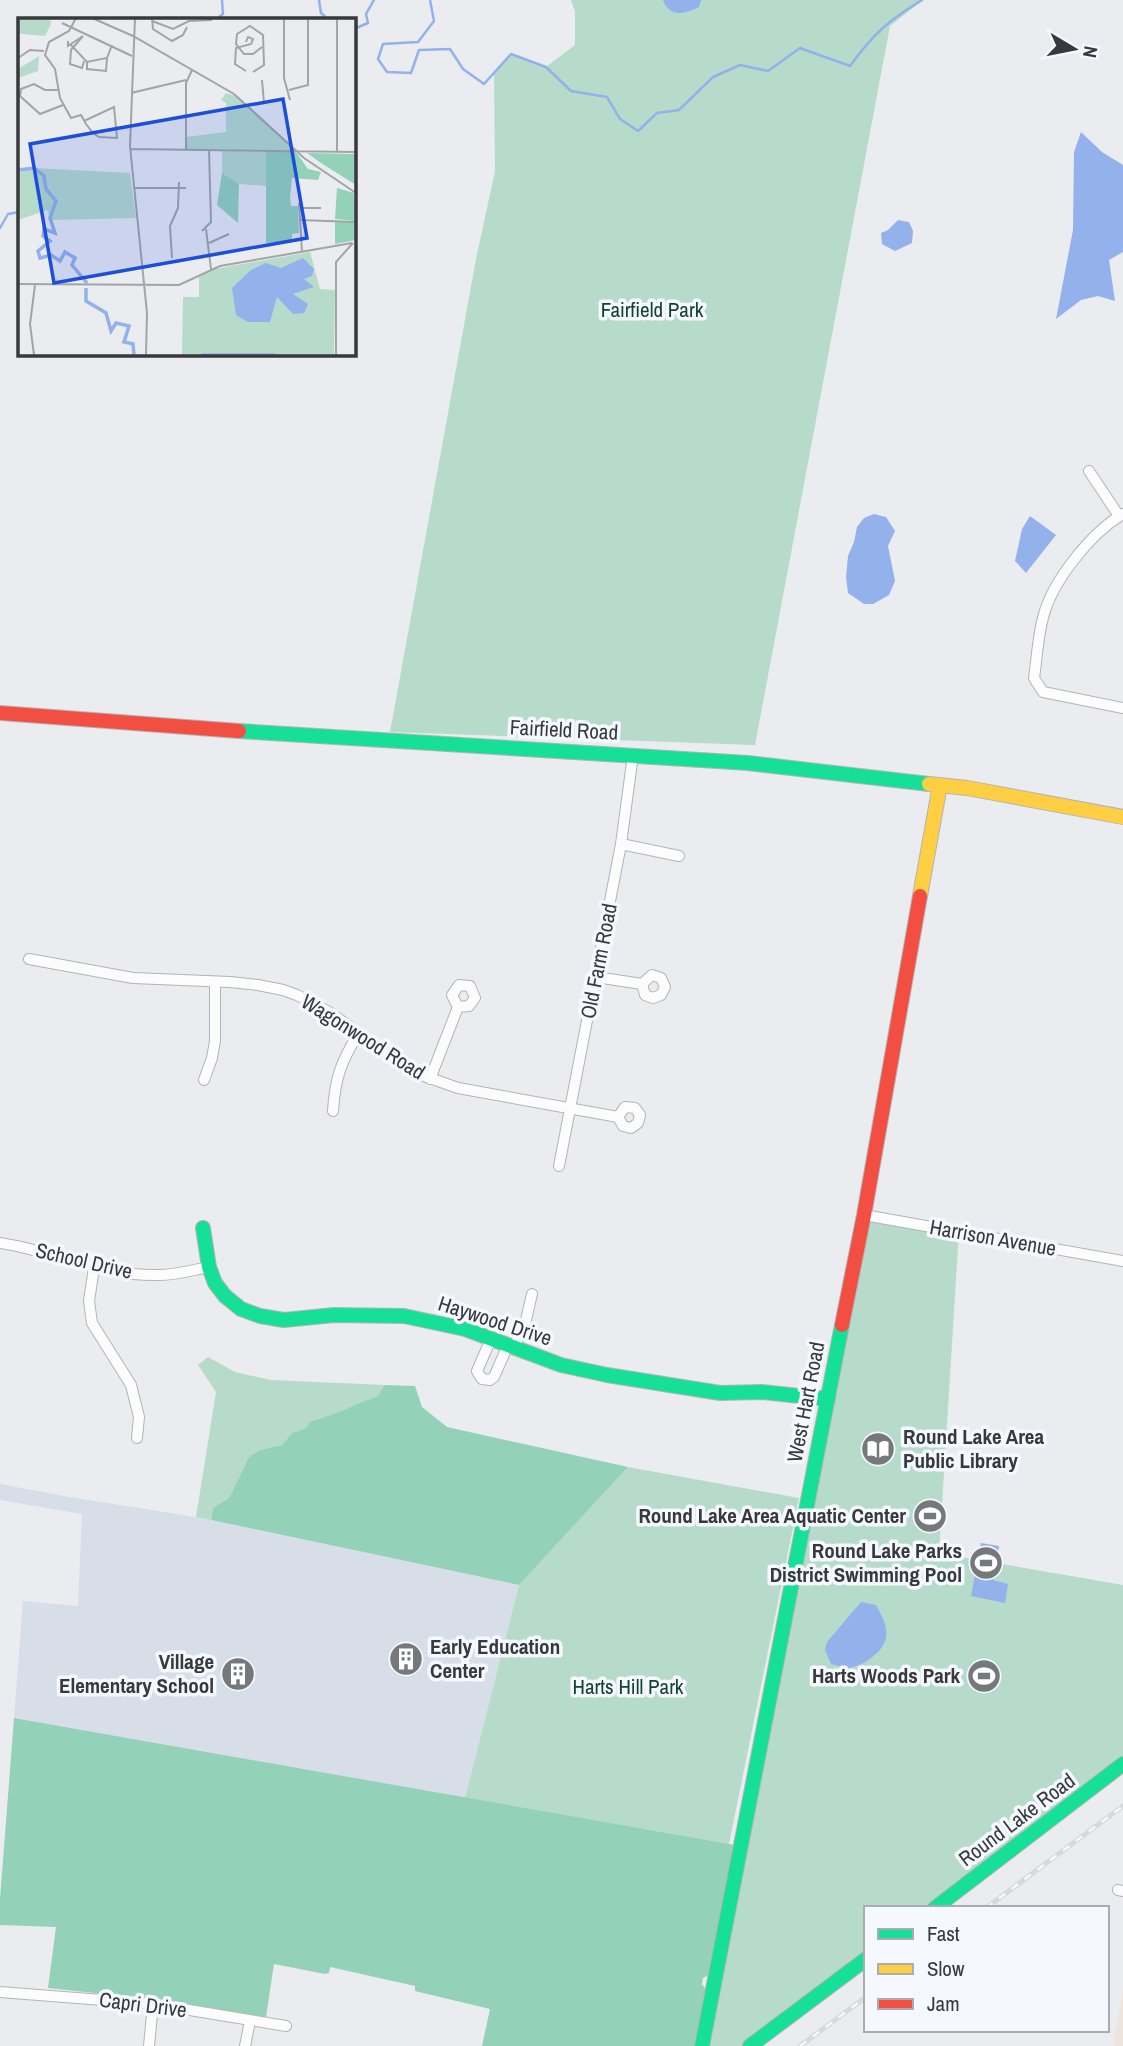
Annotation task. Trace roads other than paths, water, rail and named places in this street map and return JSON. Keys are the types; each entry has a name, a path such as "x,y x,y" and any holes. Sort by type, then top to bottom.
{"street":[{"path":"1090,471 1121,515 1079,552 1051,595 1044,615 1034,678 1043,692 1123,708"},
{"name":"Fairfield Road","path":"0,713 308,736 748,763 967,788 1123,817"},
{"name":"Old Farm Road","path":"559,1166 621,844 633,755"},
{"name":"West Hart Road","path":"702,2046 864,1215 940,785"},
{"path":"621,844 679,856"},
{"name":"Wagonwood Road","path":"29,959 133,978 258,985 297,995 331,1013 410,1071 430,1079 458,1088 618,1116"},
{"path":"596,976 642,984"},
{"path":"204,1080 215,1041 215,982"},
{"path":"430,1079 458,1007"},
{"path":"333,1111 338,1070 358,1034"},
{"name":"Harrison Avenue","path":"864,1215 1123,1261"},
{"name":"Haywood Drive","path":"203,1228 209,1267 215,1283 225,1296 242,1309 260,1316 284,1320 334,1315 404,1316 465,1329 561,1365 720,1394 762,1392 828,1399"},
{"name":"School Drive","path":"0,1243 20,1246 94,1268 137,1275 163,1275 209,1267"},
{"path":"94,1268 89,1301 92,1323 131,1385 139,1417 137,1438"},
{"path":"491,1339 477,1371 482,1379 490,1380 526,1320 532,1294"},
{"name":"Round Lake Road","path":"937,1906 1123,1764"},
{"path":"750,2045 864,1960"},
{"name":"Capri Drive","path":"0,1992 153,2004 286,2026"},
{"path":"149,2046 153,2004"},
{"path":"245,2046 250,2021"},
{"path":"706,2026 713,2046"}],"water":[{"path":"663,0 701,0 699,7 678,13 669,10"},
{"path":"1081,132 1102,152 1123,165 1123,252 1109,260 1115,301 1098,296 1081,300 1056,319 1073,230 1074,152"},
{"path":"898,220 909,222 913,231 912,243 895,251 882,244 881,233"},
{"path":"874,514 886,517 895,531 888,546 895,581 889,595 873,604 864,604 848,593 848,556 857,527 864,518"},
{"path":"1030,516 1056,535 1026,573 1015,561 1022,529"},
{"name":"Round Lake Parks District Swimming Pool","path":"981,1543 999,1546 993,1580 1008,1584 1005,1603 971,1596"},
{"path":"861,1602 876,1605 886,1628 884,1643 872,1658 860,1665 848,1668 831,1664 825,1650 827,1642"}],"waterway":[{"path":"217,18 223,14 222,0"},
{"path":"319,0 321,13 327,18"},
{"path":"355,29 368,23 366,14 374,0"},
{"path":"430,0 434,21 418,42 383,44 378,59 387,72 411,73 419,50 450,49 463,69 484,84 511,54 546,67 571,91 607,97 620,119 638,131 657,113 679,110 713,77 740,65 768,71 800,48 850,66 882,28 922,0"},
{"path":"0,228 8,214 18,212"}],"railway":[{"path":"989,1906 1123,1806"},
{"path":"800,2046 864,1998"}],"place":[{"name":"Round Lake Area Public Library","path":"878,1449"},
{"name":"Round Lake Area Aquatic Center","path":"930,1516"},
{"name":"Round Lake Parks District Swimming Pool","path":"986,1563"},
{"name":"Early Education Center","path":"406,1659"},
{"name":"Village Elementary School","path":"238,1674"},
{"name":"Harts Woods Park","path":"984,1676"}],"park label":[{"name":"Fairfield Park","path":"652,310"},
{"name":"Harts Hill Park","path":"628,1687"}]}
